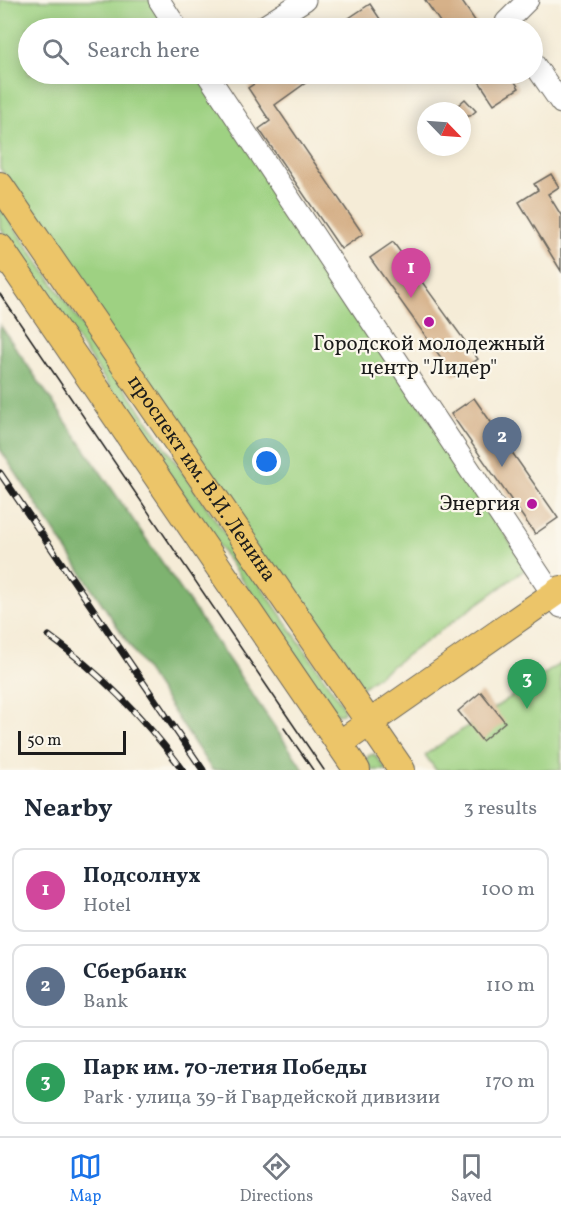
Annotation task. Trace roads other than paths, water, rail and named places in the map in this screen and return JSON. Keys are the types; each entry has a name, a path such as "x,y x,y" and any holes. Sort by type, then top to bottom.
{"main road":[{"name":"проспект им. В.И. Ленина","path":"0,185 402,770"},
{"name":"проспект им. В.И. Ленина","path":"0,247 357,770"},
{"path":"339,744 558,597"}],"street":[{"path":"159,0 171,18"},
{"path":"277,18 305,0"},
{"path":"510,18 528,0"},
{"path":"543,77 561,103"},
{"path":"214,84 558,597"}],"tram line":[{"path":"0,294 324,770"},
{"path":"284,728 313,770"}],"railway":[{"path":"0,473 203,770"},
{"path":"49,636 104,681 153,733 183,770"}],"place":[{"name":"Подсолнух","path":"411,298"},
{"name":"Городской молодежный центр \"Лидер\"","path":"429,322"},
{"name":"Сбербанк","path":"502,467"},
{"name":"Энергия","path":"532,504"},
{"name":"Парк им. 70-летия Победы","path":"527,709"}]}
